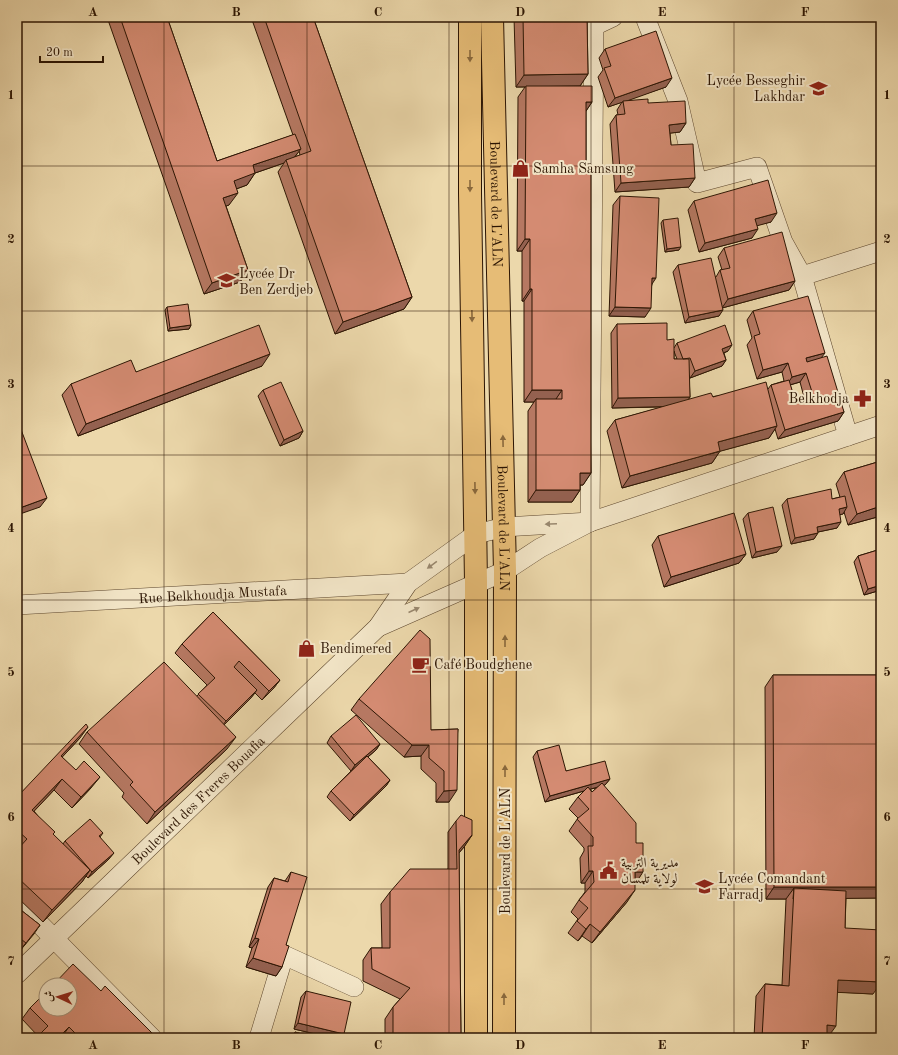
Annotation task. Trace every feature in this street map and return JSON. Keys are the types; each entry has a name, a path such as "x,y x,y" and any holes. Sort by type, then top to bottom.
{"main road":[{"name":"Boulevard de L'ALN","path":"470,17 470,193 476,534 476,1038"},
{"name":"Boulevard de L'ALN","path":"492,17 506,571 504,1038"}],"street":[{"path":"590,522 594,21 612,17"},
{"path":"645,17 678,101 697,183 757,167 783,242 802,276 848,436"},
{"path":"802,276 881,251"},
{"path":"378,626 476,582 506,571 540,548 590,522 881,425"},
{"path":"378,626 408,583 476,534 505,527 590,522"},
{"name":"Rue Belkhoudja Mustafa","path":"17,605 408,583"},
{"name":"Boulevard des Freres Bouafia","path":"17,974 378,626"},
{"path":"17,901 152,1038"},
{"path":"259,1038 284,955 354,987"}],"building":[{"path":"120,17 167,17 217,161 295,134 301,149 253,165 255,173 234,181 238,193 223,198 248,270 212,283"},
{"path":"264,17 313,17 412,297 343,322 286,160 311,151"},
{"path":"523,17 587,17 588,74 524,75"},
{"path":"656,31 672,78 615,98 604,68 611,66 605,49"},
{"path":"526,86 592,86 592,102 586,102 586,164 591,164 591,473 580,473 580,490 536,490 536,399 562,399 562,390 532,390 532,289 530,289 530,239 525,239"},
{"path":"648,99 648,103 685,101 686,123 669,125 671,145 693,144 695,178 621,183 616,115 625,114 623,101"},
{"path":"768,180 777,213 755,219 758,229 705,243 694,201"},
{"path":"620,196 659,198 656,278 652,278 651,308 615,307"},
{"path":"678,218 681,247 667,249 663,220"},
{"path":"782,232 795,281 728,299 720,270 730,268 724,248"},
{"path":"711,258 723,310 689,317 678,265"},
{"path":"808,296 825,353 806,358 807,362 827,356 844,412 785,430 771,385 789,380 795,400 813,395 806,373 792,377 788,363 763,370 754,336 760,334 753,311"},
{"path":"188,304 191,325 170,328 167,307"},
{"path":"667,323 667,340 674,339 674,359 689,359 690,397 618,398 617,324"},
{"path":"259,325 270,354 86,424 71,384 131,360 136,372"},
{"path":"725,325 732,345 722,349 726,360 695,371 690,358 683,359 677,343"},
{"path":"281,382 303,431 284,440 263,390"},
{"path":"766,382 777,426 718,442 720,451 630,476 615,420 711,393 713,397"},
{"path":"17,419 47,498 17,509"},
{"path":"881,461 881,506 857,514 844,472"},
{"path":"831,489 832,499 845,496 847,507 839,509 841,522 817,527 818,533 795,538 787,499"},
{"path":"773,507 782,546 756,552 748,513"},
{"path":"734,513 746,554 671,577 658,536"},
{"path":"881,549 881,585 868,589 858,556"},
{"path":"213,612 280,680 269,691 239,661 234,667 257,690 226,721 198,694 215,678 182,644"},
{"path":"420,630 430,639 431,730 458,729 457,790 444,791 444,771 429,758 429,745 412,745 359,699"},
{"path":"164,662 236,737 155,812 130,785 133,782 87,732"},
{"path":"773,675 881,675 881,887 774,887"},
{"path":"356,715 380,744 355,765 331,736"},
{"path":"86,724 88,727 61,756 76,770 84,761 100,777 81,797 62,779 32,810 55,832 53,834 90,870 52,910 17,877 17,850 27,839 17,830 17,797"},
{"path":"559,745 566,771 605,761 610,779 550,796 537,751"},
{"path":"367,756 390,780 354,815 331,791"},
{"name":"مديرية التربية لولاية تلمسان","path":"602,783 636,823 636,843 643,843 643,872 635,872 635,890 600,932 590,924 586,929 577,921 588,908 579,900 594,882 593,871 589,871 588,846 593,846 593,837 577,819 589,809 578,797 588,787 592,792"},
{"path":"461,815 472,820 472,835 459,850 461,1038 393,1038 393,1007 410,988 372,969 371,948 390,948 390,892 410,869 457,869 456,821"},
{"path":"90,819 103,833 99,836 114,853 92,872 65,841"},
{"path":"291,872 307,877 286,945 289,946 282,967 253,958 259,939 255,938 274,878 288,882"},
{"path":"794,888 846,891 845,928 881,930 881,982 838,980 836,1026 827,1025 827,1038 762,1038 765,984 789,986"},
{"path":"17,907 40,925 26,943 17,936"},
{"path":"73,964 101,991 105,986 153,1034 150,1038 80,1038 69,1027 60,1036 61,1038 36,1038 48,1026 39,1017 78,1017 78,977 61,977"},
{"path":"306,991 351,1002 344,1034 298,1023"},
{"path":"38,1000 38,1016 30,1008"},
{"path":"295,1032 316,1038 294,1038"}],"place":[{"name":"Lycée Besseghir Lakhdar","path":"818,88"},
{"name":"Samha Samsung","path":"520,168"},
{"name":"Lycée Dr Ben Zerdjeb","path":"226,281"},
{"name":"Belkhodja","path":"862,398"},
{"name":"Bendimered","path":"307,648"},
{"name":"Café Boudghene","path":"421,664"},
{"name":"مديرية التربية لولاية تلمسان","path":"608,870"},
{"name":"Lycée Comandant Farradj","path":"705,886"}]}
